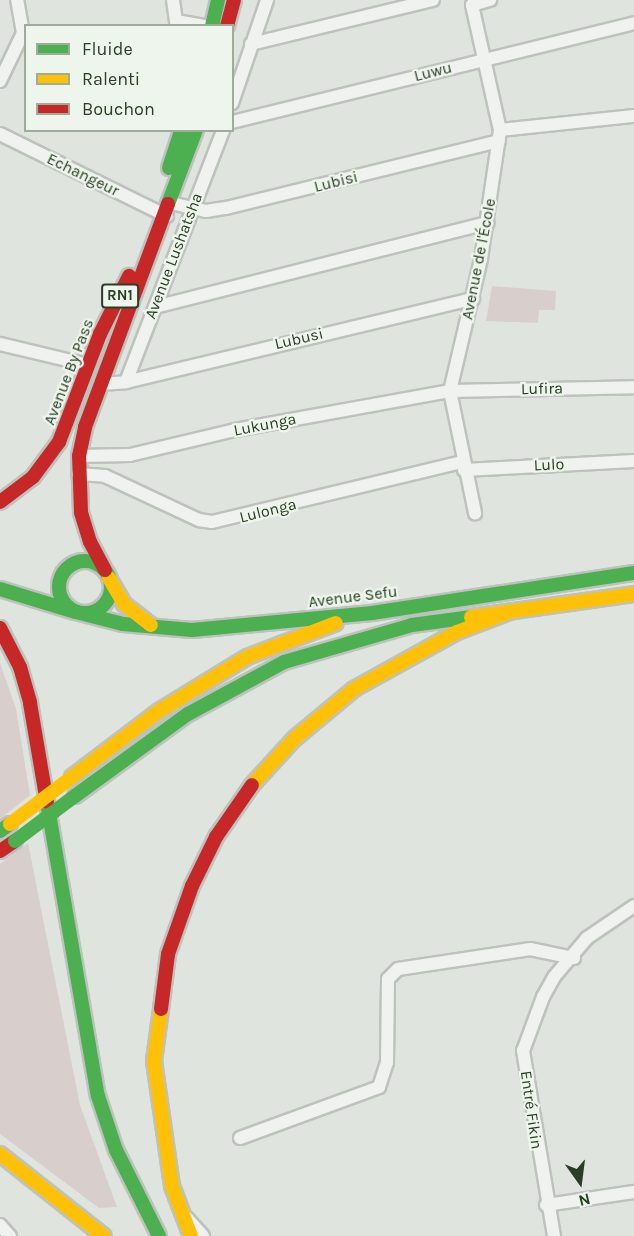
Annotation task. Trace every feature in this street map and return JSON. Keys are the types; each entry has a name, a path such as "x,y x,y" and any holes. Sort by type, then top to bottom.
{"main road":[{"path":"212,24 218,0"},
{"path":"228,24 234,0"},
{"name":"Avenue By Pass","path":"0,502 33,477 50,457 70,418 88,365 164,210 181,132"},
{"name":"Avenue By Pass","path":"79,456 85,427 100,384 195,132"},
{"name":"RN1","path":"79,456 81,512 90,542 107,574"},
{"path":"107,574 110,593 102,606 89,612 76,612 61,596 61,579 65,571 72,565 89,562 107,574 124,604 155,627"},
{"name":"Avenue Sefu","path":"4,592 76,612 155,627 192,630 372,613 634,573"},
{"path":"566,582 568,603"},
{"path":"0,851 188,714 284,662 412,625 568,603 634,598"},
{"path":"191,1236 172,1186 158,1107 154,1061 158,1007 168,954 188,897 216,837 249,789 294,739 354,688 457,632 512,611"},
{"path":"5,827 159,711 247,657 372,613"},
{"path":"0,628 20,667 30,703 98,1096 116,1150 159,1236"},
{"path":"0,1154 104,1236"}],"street":[{"path":"0,81 23,33 17,0"},
{"path":"172,0 176,21 192,24"},
{"path":"234,97 267,0"},
{"path":"251,44 432,0"},
{"path":"469,2 490,0"},
{"name":"Avenue de l'École","path":"469,2 500,136 488,223 473,299 450,391 463,466 475,513"},
{"name":"Luwu","path":"234,122 634,23"},
{"name":"Lubisi","path":"164,210 226,208 500,136 634,116"},
{"name":"Avenue Lushatsha","path":"126,382 222,132"},
{"name":"Echangeur","path":"0,134 164,210"},
{"path":"154,307 488,223"},
{"name":"Lubusi","path":"100,384 126,382 473,299"},
{"path":"0,344 88,365"},
{"name":"Lufira","path":"450,391 634,387"},
{"name":"Lukunga","path":"79,456 130,455 235,430 450,391"},
{"name":"Lulo","path":"463,466 634,461"},
{"name":"Lulonga","path":"78,474 105,476 191,517 212,522 463,466"},
{"path":"240,1138 379,1087 387,1063 388,980 398,969 530,949 574,958 586,938 634,906"},
{"name":"Entré Fikin","path":"554,1236 546,1205 523,1052 543,997 554,977 574,958"},
{"path":"546,1205 634,1192"},
{"path":"182,1212 203,1236"},
{"path":"0,1225 10,1236"}],"shaded area":[{"path":"492,286 556,291 555,310 539,310 538,323 486,321"},
{"path":"0,663 16,709 30,795 0,819"},
{"path":"28,843 80,1105 117,1207 99,1208 0,1134 0,864"}],"traffic: fast":[{"path":"212,24 218,0"},
{"path":"169,168 180,132"},
{"path":"168,204 195,132"},
{"path":"85,561 95,563 103,569 109,577 111,587 109,597 103,605 95,611 85,613 75,611 67,605 61,597 59,587 61,577 67,569 75,563 85,561"},
{"path":"76,612 123,624 192,630 372,613 634,573"},
{"path":"0,589 75,612"},
{"path":"75,796 188,714 284,662 412,625 471,617"},
{"path":"15,841 75,796"},
{"path":"47,802 98,1096 116,1150 159,1236"},
{"path":"0,831 10,824"}],"traffic: slow":[{"path":"109,578 124,604 151,625"},
{"path":"471,617 634,594"},
{"path":"252,785 294,739 354,689 457,632 512,611"},
{"path":"72,777 159,711 247,657 336,623"},
{"path":"10,824 72,777"},
{"path":"161,1009 154,1061 172,1186 191,1236"},
{"path":"0,1154 104,1236"}],"traffic: jam":[{"path":"228,24 234,0"},
{"path":"105,570 90,542 81,512 79,456 85,427 168,204"},
{"path":"0,502 33,477 59,442 100,334 129,276"},
{"path":"0,628 20,667 30,703 47,802"},
{"path":"161,1009 168,954 192,886 216,837 252,785"},
{"path":"0,851 15,841"}]}
